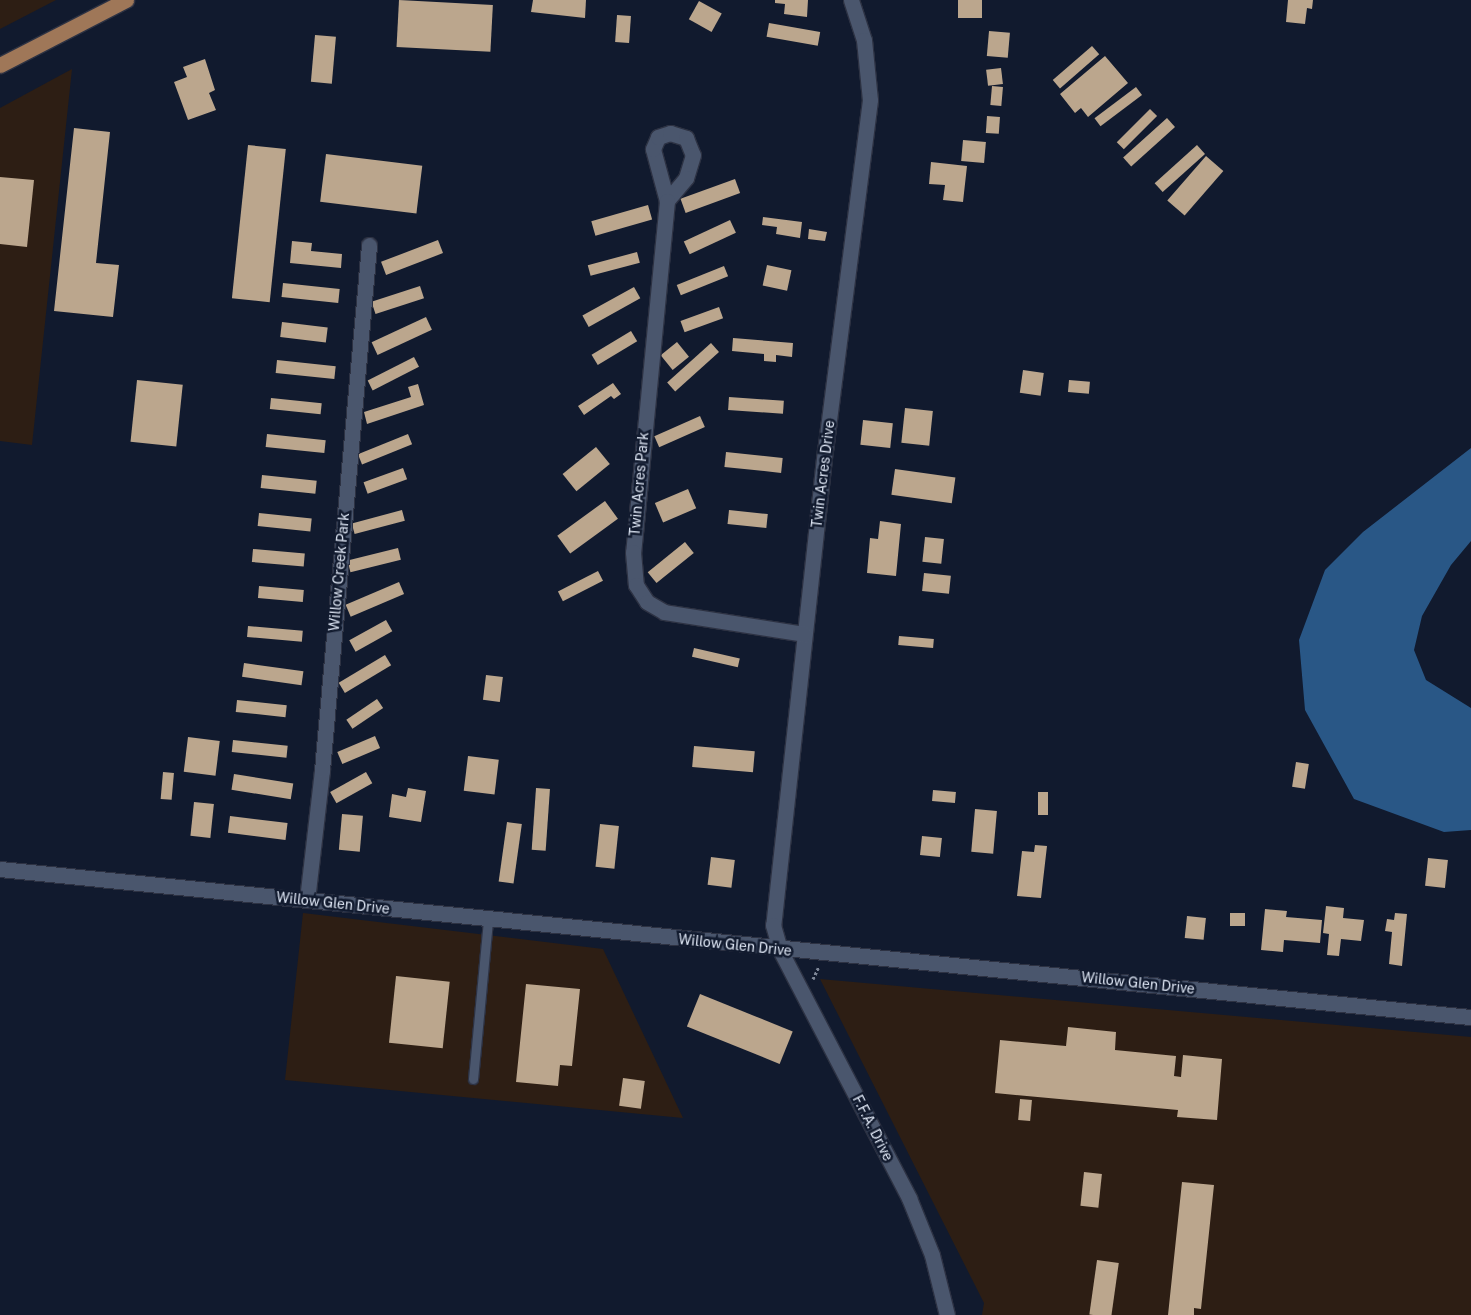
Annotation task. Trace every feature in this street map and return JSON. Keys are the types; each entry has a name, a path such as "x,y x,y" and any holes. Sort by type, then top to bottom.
{"main road":[{"path":"0,65 102,6 126,0"}],"street":[{"name":"Twin Acres Drive","path":"780,950 773,926 774,906 804,634 870,100 864,40 850,0"},
{"name":"Twin Acres Park","path":"667,201 633,552 636,585 648,602 679,616 804,634"},
{"name":"Willow Creek Park","path":"307,900 369,245"},
{"name":"Willow Glen Drive","path":"0,869 780,950 954,964 1471,1017"},
{"name":"F.F.A. Drive","path":"780,950 909,1198 932,1255 947,1315"}],"lane":[{"path":"473,1079 488,919"}],"shaded area":[{"path":"0,0 56,0 0,29"},
{"path":"72,69 32,445 0,441 0,108"},
{"path":"303,913 603,949 683,1118 285,1080"},
{"path":"820,979 1471,1037 1471,1315 982,1315 984,1303"}],"water":[{"path":"1471,448 1471,541 1451,565 1422,616 1414,650 1426,680 1471,708 1471,830 1444,832 1354,799 1305,710 1299,640 1325,570 1363,532"}],"building":[{"path":"399,0 493,5 490,52 397,47"},
{"path":"533,0 586,0 585,18 531,12"},
{"path":"775,0 808,0 807,17 784,14 785,4 775,3"},
{"path":"958,0 982,0 982,18 958,18"},
{"path":"1288,0 1313,0 1312,9 1307,8 1305,24 1286,22"},
{"path":"699,1 722,14 712,32 689,19"},
{"path":"617,15 631,16 629,43 615,42"},
{"path":"769,23 820,32 818,46 767,37"},
{"path":"989,31 1010,33 1008,58 987,56"},
{"path":"315,35 336,37 332,84 311,82"},
{"path":"1092,46 1099,54 1060,88 1053,80"},
{"path":"1105,56 1128,83 1088,117 1081,108 1075,113 1060,94"},
{"path":"205,59 215,90 209,93 216,110 188,120 174,82 187,77 183,67"},
{"path":"1001,68 1003,84 988,86 986,70"},
{"path":"992,86 1003,87 1001,106 990,105"},
{"path":"1136,87 1142,95 1100,126 1094,118"},
{"path":"1150,109 1157,116 1124,149 1117,142"},
{"path":"987,116 1000,117 999,134 986,133"},
{"path":"1167,118 1175,127 1131,166 1123,157"},
{"path":"74,128 110,132 96,263 119,265 113,317 54,311"},
{"path":"963,140 986,142 984,163 961,161"},
{"path":"248,145 286,149 270,302 232,298"},
{"path":"1197,145 1205,154 1163,192 1155,183"},
{"path":"326,154 422,166 416,213 320,202"},
{"path":"1206,156 1223,171 1185,216 1167,201"},
{"path":"931,162 967,166 963,202 943,200 945,185 929,184"},
{"path":"0,177 34,180 27,247 0,244"},
{"path":"735,179 740,193 686,213 680,199"},
{"path":"648,205 652,219 595,236 591,221"},
{"path":"763,217 802,222 800,238 776,234 777,227 762,225"},
{"path":"730,220 736,233 690,254 684,242"},
{"path":"809,229 827,232 825,241 808,239"},
{"path":"438,240 443,253 386,275 381,262"},
{"path":"292,241 312,243 311,251 342,254 341,268 290,263"},
{"path":"637,252 640,263 591,276 588,265"},
{"path":"767,265 791,270 787,291 763,286"},
{"path":"724,266 728,276 681,295 677,285"},
{"path":"283,283 340,289 338,303 282,297"},
{"path":"420,286 424,298 376,314 371,302"},
{"path":"634,287 640,298 589,327 582,316"},
{"path":"719,307 723,318 685,332 680,321"},
{"path":"426,317 432,330 378,355 372,342"},
{"path":"282,322 328,328 326,342 280,337"},
{"path":"631,331 637,341 598,365 592,355"},
{"path":"733,338 793,343 792,357 776,355 776,362 764,361 764,354 732,351"},
{"path":"677,342 689,357 673,370 661,355"},
{"path":"711,343 719,352 675,391 667,382"},
{"path":"414,357 419,367 373,390 368,381"},
{"path":"277,360 336,366 334,379 276,373"},
{"path":"1023,370 1044,373 1041,396 1020,393"},
{"path":"137,380 183,385 176,446 131,442"},
{"path":"1069,380 1090,382 1089,394 1068,392"},
{"path":"613,383 621,394 614,399 611,396 584,415 578,406"},
{"path":"418,384 424,405 367,424 364,412 411,397 408,387"},
{"path":"729,397 784,401 783,414 728,410"},
{"path":"271,398 322,403 321,414 270,409"},
{"path":"905,408 933,411 929,446 901,443"},
{"path":"700,416 705,427 659,447 654,436"},
{"path":"863,420 893,423 890,448 860,445"},
{"path":"267,434 326,440 324,453 266,447"},
{"path":"408,434 412,444 362,464 358,454"},
{"path":"596,447 610,464 576,491 563,474"},
{"path":"726,452 783,458 781,473 724,467"},
{"path":"403,468 407,479 368,494 364,482"},
{"path":"895,469 955,477 952,503 891,495"},
{"path":"262,475 317,481 315,494 261,488"},
{"path":"688,489 696,508 663,522 655,503"},
{"path":"605,501 618,519 570,553 557,536"},
{"path":"402,510 405,521 355,534 352,523"},
{"path":"729,510 768,514 766,528 728,524"},
{"path":"259,513 312,519 310,531 258,526"},
{"path":"880,521 901,524 896,576 867,573 870,538 878,539"},
{"path":"925,537 944,539 941,564 922,562"},
{"path":"685,542 694,553 657,583 648,572"},
{"path":"398,548 401,560 350,572 348,561"},
{"path":"253,549 305,554 304,566 252,562"},
{"path":"598,571 603,581 563,601 558,591"},
{"path":"924,573 951,576 949,594 922,591"},
{"path":"399,582 404,594 351,617 346,605"},
{"path":"259,586 304,590 303,602 258,598"},
{"path":"386,620 392,631 356,652 349,640"},
{"path":"248,626 303,631 302,642 247,637"},
{"path":"899,636 934,639 933,648 898,645"},
{"path":"694,648 740,659 738,667 692,657"},
{"path":"385,655 391,665 345,693 339,683"},
{"path":"244,663 303,671 301,685 242,677"},
{"path":"486,675 503,677 500,702 483,700"},
{"path":"377,699 383,708 352,729 346,720"},
{"path":"237,700 287,705 285,717 236,712"},
{"path":"375,736 380,748 342,764 337,752"},
{"path":"188,737 220,741 215,776 184,772"},
{"path":"233,740 288,746 286,758 232,752"},
{"path":"694,746 755,751 753,772 692,767"},
{"path":"468,756 499,760 495,795 464,791"},
{"path":"1296,762 1309,764 1305,789 1292,787"},
{"path":"163,772 174,773 172,800 161,799"},
{"path":"366,772 372,783 336,803 330,792"},
{"path":"234,774 293,783 291,799 231,790"},
{"path":"408,788 426,791 421,822 389,817 392,794 406,797"},
{"path":"536,788 550,789 546,851 532,850"},
{"path":"933,790 956,792 955,803 932,801"},
{"path":"1038,792 1048,792 1048,815 1038,815"},
{"path":"194,802 214,804 210,838 190,836"},
{"path":"975,809 997,811 993,854 971,852"},
{"path":"342,814 363,816 360,852 339,850"},
{"path":"230,816 288,823 285,840 228,833"},
{"path":"507,822 522,824 514,884 499,881"},
{"path":"600,824 619,826 614,869 596,867"},
{"path":"922,836 942,838 940,857 920,855"},
{"path":"1035,845 1047,846 1041,898 1017,896 1022,851 1034,852"},
{"path":"711,857 735,860 731,888 708,885"},
{"path":"1428,858 1448,860 1445,888 1425,886"},
{"path":"1326,906 1344,908 1343,918 1364,920 1361,941 1341,939 1339,956 1327,955 1329,934 1323,933"},
{"path":"1265,909 1287,911 1286,917 1322,920 1320,943 1284,940 1283,952 1261,950"},
{"path":"1230,913 1245,913 1245,926 1230,926"},
{"path":"1395,913 1407,914 1402,966 1389,964 1392,932 1385,931 1387,919 1394,920"},
{"path":"1187,916 1206,918 1204,940 1185,938"},
{"path":"396,976 450,982 443,1048 389,1043"},
{"path":"526,984 580,989 572,1066 560,1065 558,1086 516,1082"},
{"path":"700,994 793,1031 780,1064 687,1026"},
{"path":"1068,1027 1116,1032 1115,1050 1176,1056 1174,1076 1181,1077 1183,1055 1222,1059 1217,1120 1177,1117 1178,1110 995,1093 1000,1040 1066,1046"},
{"path":"623,1078 645,1081 641,1109 619,1106"},
{"path":"1020,1099 1032,1100 1030,1121 1018,1120"},
{"path":"1084,1172 1102,1174 1098,1208 1080,1206"},
{"path":"1182,1182 1214,1185 1201,1309 1194,1308 1194,1315 1168,1315"},
{"path":"1097,1260 1119,1263 1111,1315 1089,1314"}]}
